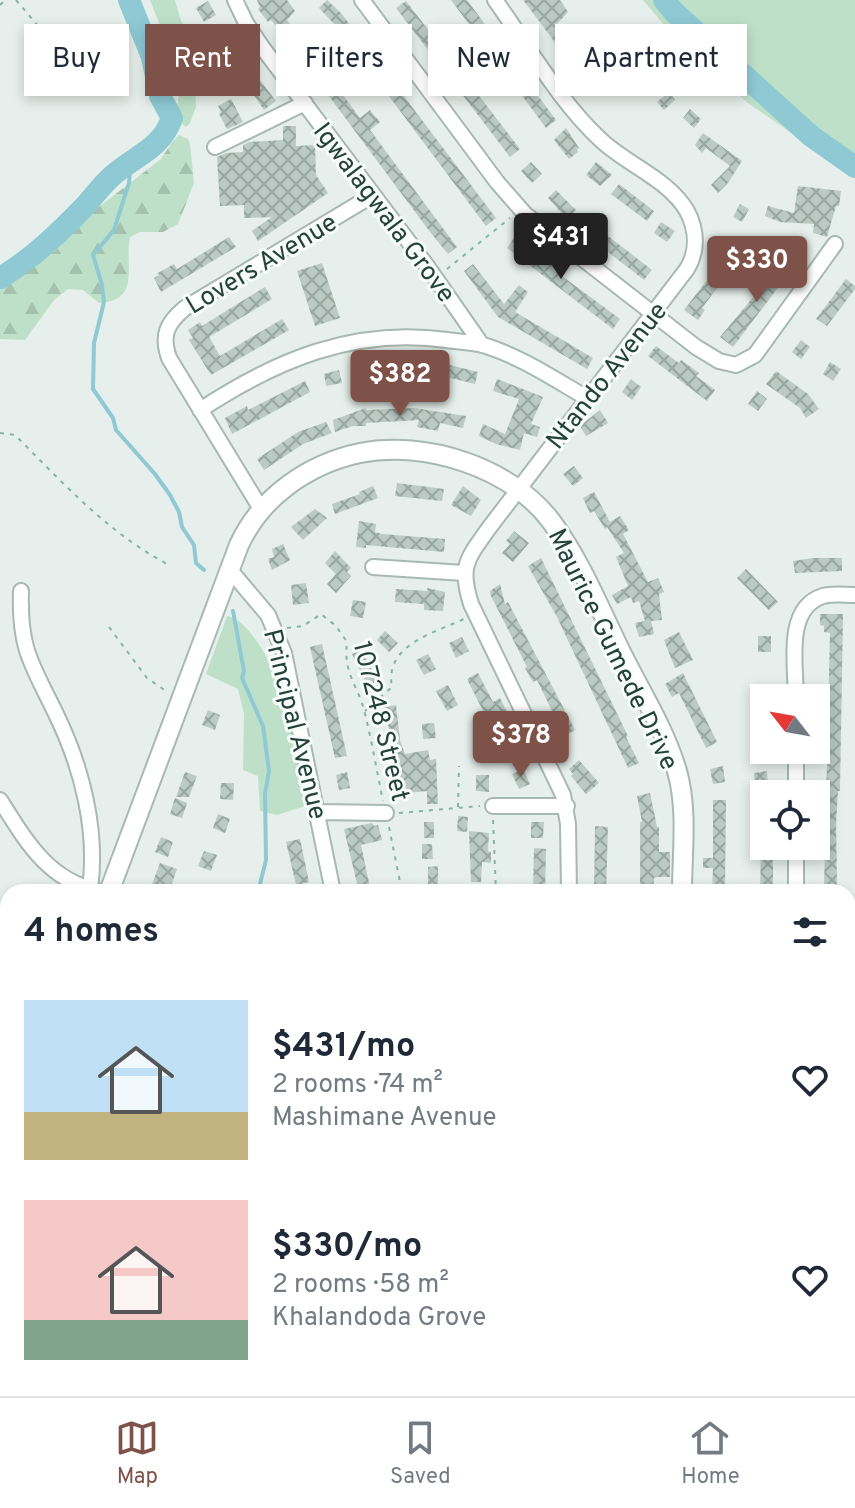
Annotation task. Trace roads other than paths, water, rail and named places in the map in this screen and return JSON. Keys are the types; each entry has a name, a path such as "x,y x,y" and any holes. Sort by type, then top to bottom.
{"street":[{"name":"Igwalagwala Grove","path":"235,0 246,23 436,278 482,345"},
{"path":"362,0 520,209 551,237 652,315 713,358 732,365 743,363 755,355 835,244"},
{"name":"Ntando Avenue","path":"464,573 475,548 692,261 695,238 686,210 668,190 612,149 587,126 495,0"},
{"path":"215,147 305,103"},
{"name":"Lovers Avenue","path":"261,509 200,410 165,347 164,338 170,322 185,308 373,195"},
{"path":"200,410 231,389 311,351 399,337 482,345 587,398"},
{"name":"Maurice Gumede Drive","path":"105,884 244,534 261,509 281,490 322,465 342,457 413,449 439,453 487,472 518,491 549,518 564,541 670,752 682,796 682,884"},
{"path":"373,567 464,573 475,613 567,806 569,884"},
{"name":"Principal Avenue","path":"230,570 256,598 277,631 332,884"},
{"path":"21,591 21,634 25,650 57,715 81,783 101,884"},
{"path":"796,684 796,631 803,611 822,596 855,595"},
{"path":"0,800 29,844 49,867 76,884"},
{"path":"493,806 567,806"},
{"path":"318,812 386,813"},
{"path":"796,860 796,884"}],"waterway":[{"path":"0,278 45,244 108,180 154,145 167,129 172,118 160,96 152,57 129,0"},
{"path":"664,0 811,136 855,167"},
{"path":"131,159 129,183 114,230 93,255 104,302 94,343 93,389 113,418 116,430 170,495 179,512 182,527 194,545 196,563 204,570"},
{"path":"233,611 244,671 242,678 263,726 269,771 265,793 266,860 260,884"}]}
